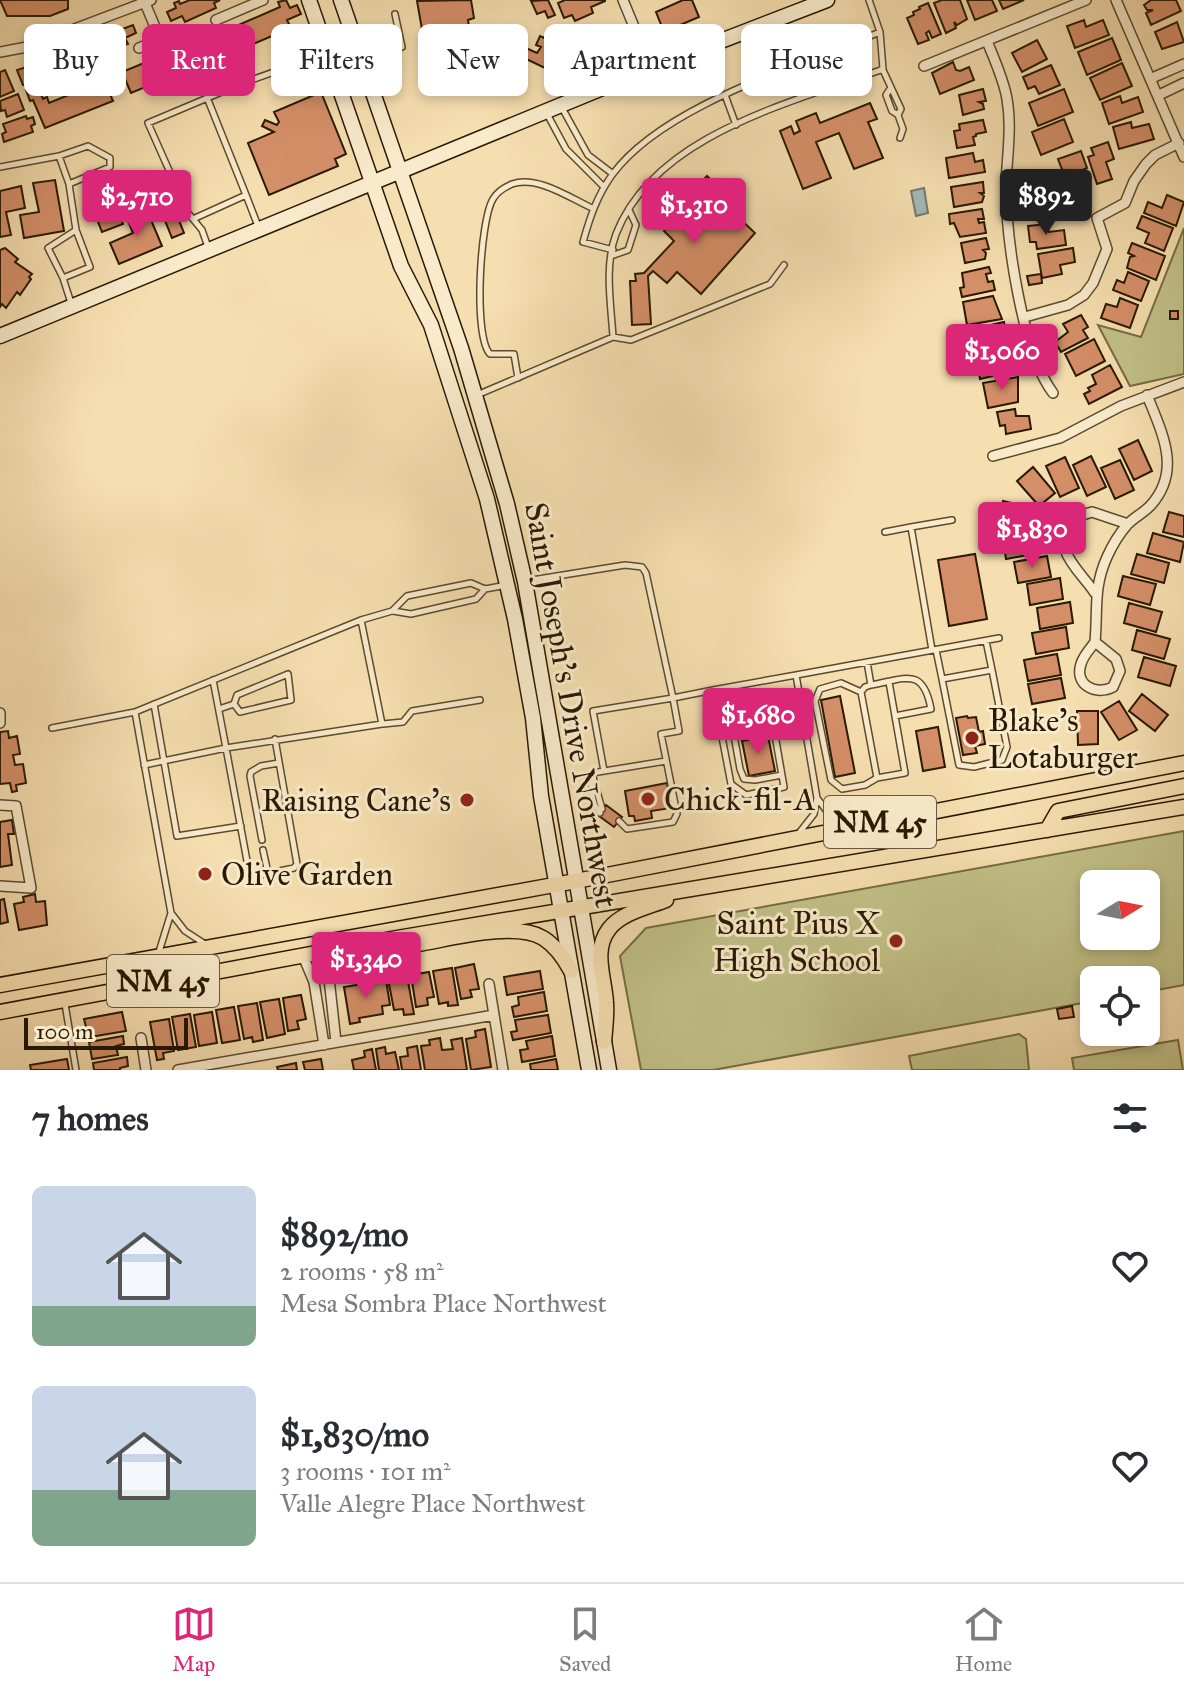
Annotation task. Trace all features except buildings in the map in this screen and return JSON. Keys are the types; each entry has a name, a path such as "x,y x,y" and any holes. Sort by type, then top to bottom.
{"main road":[{"name":"NM 45","path":"0,985 576,881 1182,762"},
{"path":"1047,830 1058,811 1184,786"},
{"name":"NM 45","path":"0,1012 397,938 1184,807"},
{"path":"604,1042 607,1005 601,947 609,928 631,913 697,888"},
{"path":"397,938 418,944 515,930 545,939 561,954 571,971"}],"street":[{"path":"216,20 247,3 263,0"},
{"name":"Saint Joseph's Drive Northwest","path":"309,0 318,24"},
{"name":"Saint Joseph's Drive Northwest","path":"341,0 350,24"},
{"path":"623,0 633,24"},
{"path":"725,39 827,0"},
{"path":"924,66 1086,0"},
{"path":"1116,0 1184,157"},
{"path":"90,24 148,1 155,24"},
{"path":"987,41 1007,96 1007,218 1013,268 1041,377 1053,393"},
{"path":"0,52 24,48"},
{"path":"1152,78 1184,64"},
{"path":"1159,95 1184,83"},
{"name":"Saint Joseph's Drive Northwest","path":"343,96 401,266 423,307 438,346 487,499 508,585 533,718 541,796 589,1070"},
{"name":"Saint Joseph's Drive Northwest","path":"375,96 461,348 507,504 525,582 609,1070"},
{"path":"0,336 583,96"},
{"path":"1025,317 1068,305 1084,295 1093,283 1107,249 1097,218 1125,203 1134,181 1146,164 1155,155 1179,143"},
{"path":"993,456 1060,438 1121,406 1184,382"},
{"path":"1095,642 1116,659 1120,671 1117,683 1100,692 1087,687 1080,675 1082,661 1095,642 1095,593 1107,557 1128,524 1150,506 1162,490 1169,469 1168,446 1147,395"},
{"path":"1095,593 1066,554 1062,543 1064,530 1070,519 1092,512 1128,524"},
{"path":"508,585 525,582"},
{"path":"0,805 16,806 31,888 0,886"},
{"path":"326,951 336,1042"},
{"path":"303,956 314,982 324,1045"},
{"path":"489,984 503,1070"},
{"path":"178,1070 494,1015"},
{"path":"141,1038 146,1070"}],"lane":[{"path":"869,0 880,32 883,69 890,89 886,95 903,129 900,138"},
{"path":"395,14 397,24"},
{"path":"736,125 725,95 880,32"},
{"path":"613,337 612,253 616,235 635,198 660,170 691,147 736,125 883,69"},
{"path":"208,250 202,230 193,219 148,123 271,73"},
{"path":"628,210 636,225 628,250 612,253 583,242 592,208 604,187 639,146 667,124 723,96"},
{"path":"208,100 259,229"},
{"path":"561,105 588,155 613,174"},
{"path":"545,112 566,149 604,187"},
{"path":"0,167 59,156 88,146 110,158 110,167 69,184"},
{"path":"59,156 69,184 76,230 90,267 63,278"},
{"path":"518,379 514,354 490,354 484,349 481,335 480,269 489,207 502,189 513,183 530,181 592,208"},
{"path":"193,219 246,195"},
{"path":"72,306 48,248 76,230"},
{"path":"474,396 613,337 631,340 770,284 784,265"},
{"path":"885,532 952,520"},
{"path":"911,527 959,765 974,767 1002,760 1007,747 986,641"},
{"path":"525,582 625,565 642,567 646,573 679,731 661,734 677,814 673,822 627,829 617,823"},
{"path":"392,611 407,596 471,583 485,589 508,585"},
{"path":"52,728 135,712 361,620 392,611 411,614 476,599 485,589"},
{"path":"361,620 382,724"},
{"path":"604,771 593,711 999,638"},
{"path":"867,662 871,685"},
{"path":"942,679 992,670"},
{"path":"288,674 291,700 240,712 234,704 237,695 288,674"},
{"path":"792,839 814,814 817,798 796,675"},
{"path":"877,778 861,692 871,685 910,678 921,682 927,691 931,709 895,716"},
{"path":"213,680 250,877 294,868 297,864 275,739"},
{"path":"861,692 841,683 820,689 815,701 831,780 842,789 905,773 889,682"},
{"path":"713,690 731,784 746,795 784,787 770,706 718,715"},
{"path":"144,765 275,739 403,722 412,711 480,700"},
{"path":"154,704 177,836 241,826"},
{"path":"219,709 234,704"},
{"path":"135,712 171,913 158,956"},
{"path":"730,713 744,779 782,775"},
{"path":"601,811 592,775 666,761"},
{"path":"262,840 250,776 261,766 279,763"},
{"path":"817,798 826,810 862,825"},
{"path":"263,850 268,873"},
{"path":"171,913 185,931 209,947"},
{"path":"64,999 76,1070"}],"shaded area":[{"path":"1184,228 1184,374 1130,386 1098,325 1141,337"},
{"name":"Saint Pius X High School","path":"1184,831 1184,985 1160,989 1160,966 1080,966 1080,1004 713,1070 641,1070 620,956 646,928"},
{"path":"1019,1034 1026,1039 1029,1070 912,1070 909,1056"},
{"path":"1178,1040 1183,1070 1074,1070 1072,1058 1160,1046 1160,1043"}],"water":[{"path":"924,188 928,213 916,216 911,191"}],"place":[{"name":"Blake's Lotaburger","path":"972,738"},
{"name":"Chick-fil-A","path":"648,799"},
{"name":"Raising Cane's","path":"467,800"},
{"name":"Olive Garden","path":"205,874"},
{"name":"Saint Pius X High School","path":"896,941"}]}
